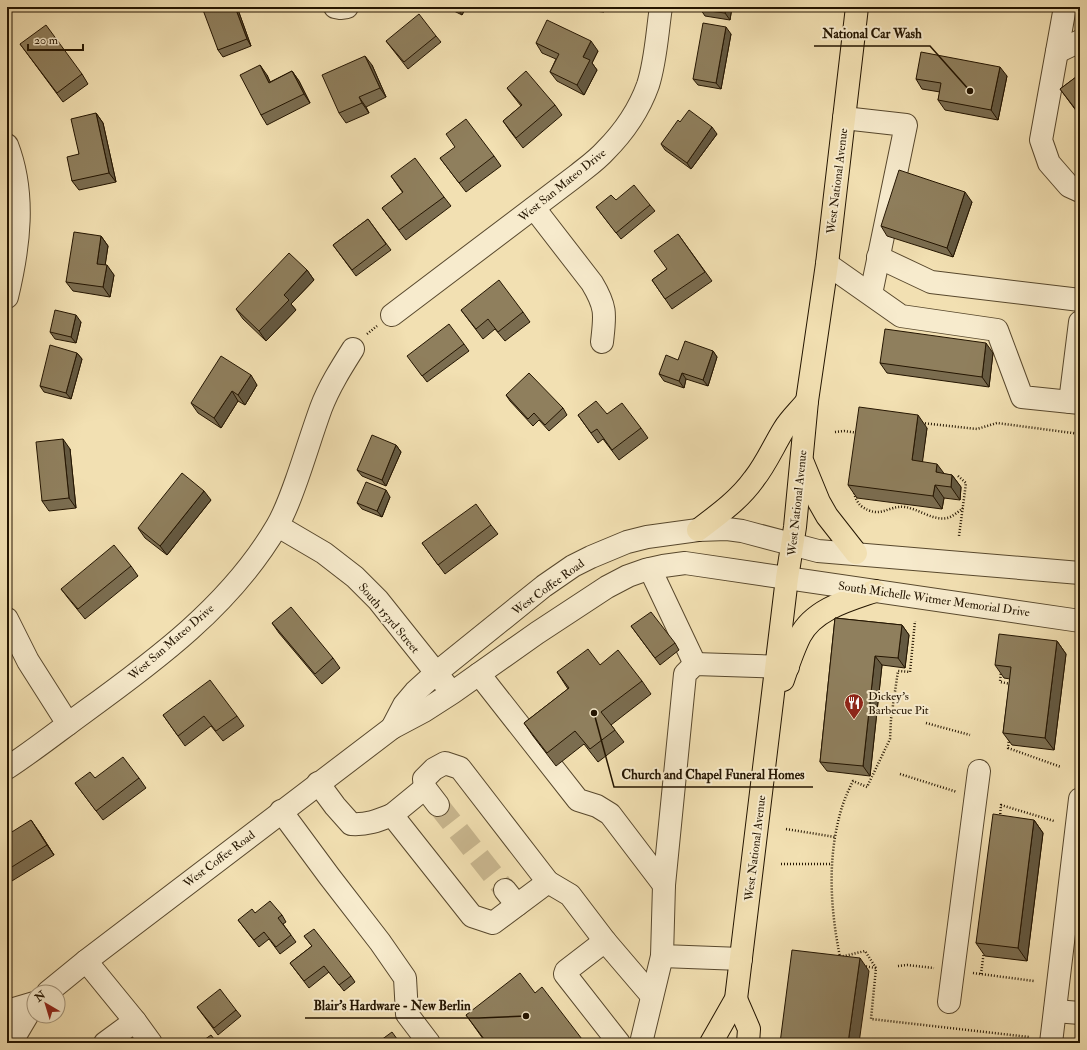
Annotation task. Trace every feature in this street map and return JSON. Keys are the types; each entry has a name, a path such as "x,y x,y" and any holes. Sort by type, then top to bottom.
{"main road":[{"name":"West National Avenue","path":"711,1043 736,999 742,959 770,719 782,666 787,578 793,545 807,401 827,264 857,7"},
{"path":"698,530 732,504 744,492 759,473 784,427 807,401"},
{"path":"802,459 819,502 856,553"},
{"path":"782,666 800,635 823,613 842,602 875,591"},
{"path":"736,999 749,1029 748,1043"}],"street":[{"path":"334,7 347,7"},
{"name":"West San Mateo Drive","path":"392,315 578,175 605,152 622,132 637,110 648,85 655,55 661,7"},
{"path":"1065,7 1041,140 1049,163 1069,186 1080,191"},
{"path":"1057,52 1080,41"},
{"path":"844,118 906,125 871,294"},
{"path":"7,145 16,179 19,211 18,236 12,277 7,297"},
{"path":"534,208 600,296 605,314 602,342"},
{"path":"878,258 931,282 1080,300"},
{"path":"827,264 901,316 997,330 1022,397 1075,403 1080,322"},
{"name":"West San Mateo Drive","path":"7,768 30,753 118,688 194,626 248,570 278,526 290,498 322,406 337,374 353,349"},
{"name":"South 153rd Street","path":"278,526 324,553 355,577 378,600 452,693"},
{"name":"West Coffee Road","path":"392,728 415,692 436,673 544,586 573,566 601,552 627,542 669,533 698,530 727,529 742,531 793,545"},
{"path":"793,545 818,551 1080,573"},
{"name":"West Coffee Road","path":"58,984 86,960 392,728 424,711 452,693 586,599 628,576 663,566 685,563 787,578"},
{"path":"650,569 695,664"},
{"name":"South Michelle Witmer Memorial Drive","path":"787,578 1080,621"},
{"path":"7,618 28,661 68,724"},
{"path":"641,1043 662,956 664,885 685,674 695,664 782,666"},
{"path":"479,674 578,800 597,806 610,814 664,885"},
{"path":"438,805 425,788 424,779 434,769 445,763 460,768 548,882 570,895 605,941 652,996"},
{"path":"949,1002 979,771"},
{"path":"318,783 351,824 363,825 392,815 425,788"},
{"path":"1051,1043 1080,801"},
{"path":"281,811 380,942 405,978 407,1014 429,1043"},
{"path":"392,815 472,916 493,923 511,897 548,882"},
{"path":"605,941 566,971 565,974 619,1043"},
{"path":"662,956 742,959"},
{"path":"86,960 151,1043"},
{"path":"7,1011 26,1005"},
{"path":"1055,1011 1080,1013"},
{"path":"7,1043 15,1036 26,1017"},
{"path":"105,1043 135,1021"}],"path":[{"path":"353,349 367,334 392,315"},
{"path":"915,423 977,429 997,423 1080,434"},
{"path":"860,440 862,428"},
{"path":"835,432 844,431 860,433"},
{"path":"958,476 966,483 959,536"},
{"path":"853,485 854,495 859,504 870,511 878,512 903,507 912,508 938,518 947,518 962,508"},
{"path":"916,622 910,672 898,671 890,739 867,787 853,781 842,806 835,837 832,864 833,908 840,957 865,951 876,968 872,1019 1029,1037"},
{"path":"1002,668 1000,682 1016,684"},
{"path":"926,723 970,735"},
{"path":"1010,732 1008,748 1061,767"},
{"path":"900,774 955,791 961,795"},
{"path":"999,820 1001,805 1054,821"},
{"path":"786,829 835,837"},
{"path":"781,864 832,864"},
{"path":"981,974 985,944"},
{"path":"898,966 907,965 940,969"},
{"path":"861,966 876,968"},
{"path":"970,973 1034,981"}],"building":[{"path":"211,7 235,7 247,39 218,50 203,10"},
{"path":"701,7 726,7 725,13 701,10"},
{"path":"419,14 436,36 404,62 386,41"},
{"path":"547,20 591,41 583,57 590,60 577,85 550,72 559,54 536,43"},
{"path":"703,23 726,27 716,83 693,79"},
{"path":"46,25 82,74 57,93 20,44"},
{"path":"921,52 1000,67 991,110 938,100 941,83 916,79"},
{"path":"365,56 380,88 359,97 362,103 339,113 322,75"},
{"path":"260,65 269,83 292,71 304,94 261,115 240,75"},
{"path":"526,71 555,105 516,138 503,121 522,105 507,88"},
{"path":"1080,74 1080,115 1060,89"},
{"path":"689,110 712,127 687,163 661,144 678,120 680,122"},
{"path":"96,113 109,173 72,181 67,157 79,154 71,119"},
{"path":"466,119 494,156 459,183 440,158 455,147 446,134"},
{"path":"415,158 444,197 399,230 382,208 403,192 391,176"},
{"path":"899,170 965,192 947,248 881,226"},
{"path":"634,185 650,205 616,233 596,207 611,195 616,200"},
{"path":"368,219 386,244 352,270 333,245"},
{"path":"74,232 101,236 97,264 107,265 103,287 66,282"},
{"path":"678,234 705,272 665,299 652,280 667,269 654,251"},
{"path":"289,253 307,270 284,295 289,300 259,331 236,309"},
{"path":"499,280 523,312 498,332 488,319 476,329 461,310"},
{"path":"55,310 76,315 71,337 50,332"},
{"path":"449,324 464,344 422,376 407,356"},
{"path":"885,329 986,343 982,377 880,363"},
{"path":"685,341 713,351 703,380 682,373 679,381 659,374 666,355 678,360"},
{"path":"50,345 77,353 66,393 40,386"},
{"path":"221,356 251,375 238,395 232,391 214,418 191,403"},
{"path":"529,373 563,408 545,425 534,413 528,419 506,395"},
{"path":"596,401 607,414 622,403 641,428 612,450 597,429 591,433 578,415"},
{"path":"859,407 918,415 912,460 937,464 936,472 952,475 951,487 935,485 933,496 848,485"},
{"path":"372,435 396,445 382,480 357,470"},
{"path":"63,439 69,498 42,501 36,442"},
{"path":"182,473 204,491 160,546 138,528"},
{"path":"366,482 386,490 377,511 357,503"},
{"path":"476,504 491,525 438,565 422,543"},
{"path":"114,545 131,566 78,609 61,589"},
{"path":"291,607 333,658 315,674 272,623"},
{"path":"651,612 675,643 655,658 631,626"},
{"name":"Dickey's Barbecue Pit","path":"835,618 902,625 898,658 875,656 863,766 820,762"},
{"path":"999,634 1057,641 1045,738 1003,733 1011,667 995,665"},
{"path":"588,649 600,665 618,650 642,681 601,712 615,730 590,749 575,731 547,753 524,723 569,688 557,672"},
{"path":"210,680 237,716 216,731 204,716 178,736 163,715"},
{"path":"123,757 139,778 96,811 75,783 90,772 95,778"},
{"path":"993,814 1034,820 1018,948 976,943"},
{"path":"31,820 47,845 7,870 7,835"},
{"path":"270,901 282,915 278,918 291,935 276,947 264,932 254,940 238,920 252,909 255,913"},
{"path":"314,929 351,976 339,985 324,966 304,981 290,963 312,946 304,936"},
{"path":"792,950 860,958 848,1043 780,1043"},
{"path":"520,973 535,993 542,987 585,1043 487,1043 466,1015"},
{"path":"220,989 236,1010 214,1028 197,1007"},
{"path":"392,1032 400,1043 377,1043"},
{"path":"211,1035 217,1043 201,1042"}],"tunnel":[{"path":"438,805 505,890"}],"place":[{"name":"National Car Wash","path":"970,91"},
{"name":"Church and Chapel Funeral Homes","path":"594,713"},
{"name":"Dickey's Barbecue Pit","path":"854,720"},
{"name":"Blair's Hardware - New Berlin","path":"526,1016"}]}
